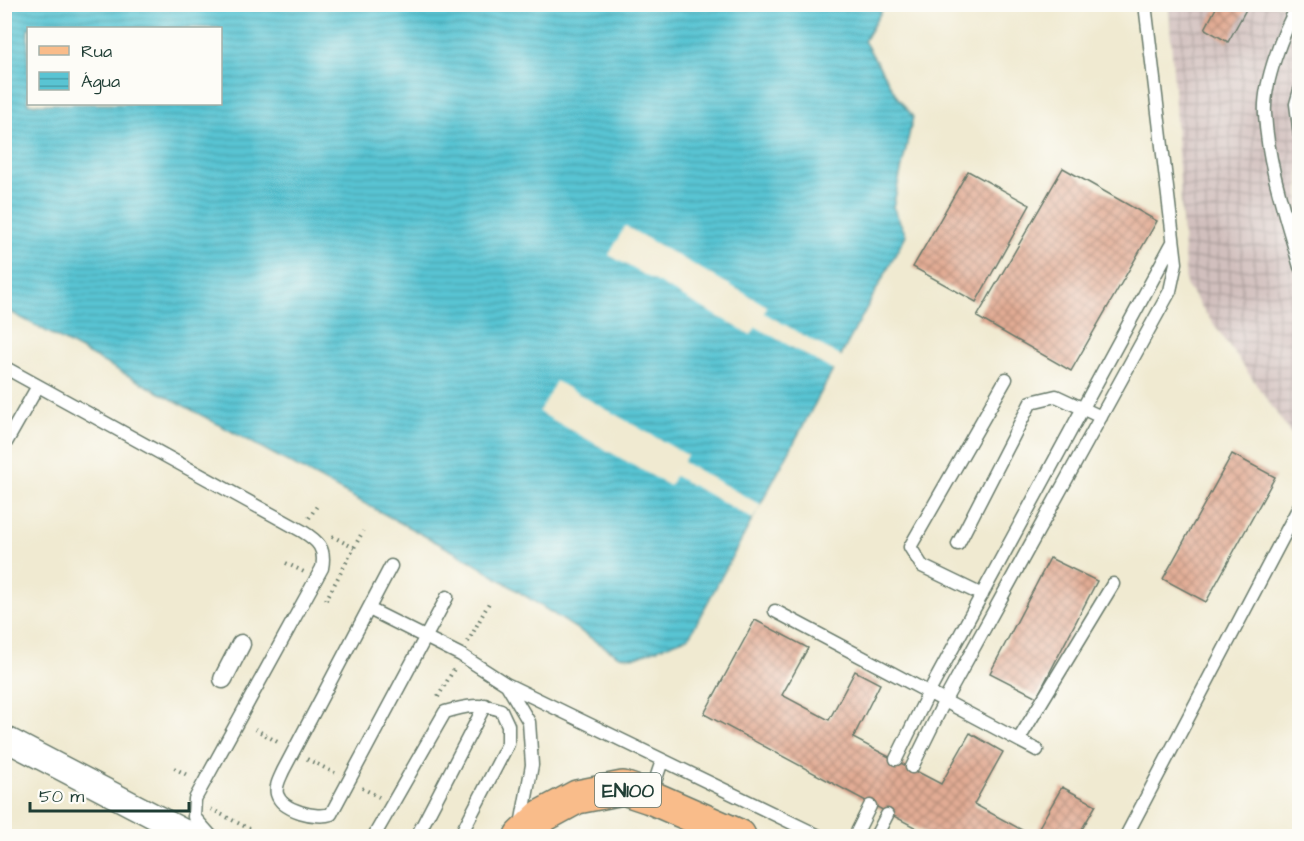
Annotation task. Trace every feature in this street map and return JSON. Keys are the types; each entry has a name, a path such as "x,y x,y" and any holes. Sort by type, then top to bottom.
{"main road":[{"name":"EN100","path":"520,837 542,816 577,797 623,788 650,797 739,837"}],"street":[{"path":"223,679 241,644"},
{"path":"4,738 192,837"},
{"path":"4,755 156,837"}],"lane":[{"path":"912,767 945,700 1170,291 1176,263 1145,4"},
{"path":"1299,4 1273,62 1264,112 1273,171 1299,267"},
{"path":"1299,90 1296,104 1299,135"},
{"path":"896,759 929,692 1174,241"},
{"path":"4,367 317,540 322,548 322,568 195,799 194,817 211,837"},
{"path":"982,595 922,566 910,547 1006,379"},
{"path":"4,446 38,386"},
{"path":"958,544 1031,402 1056,396 1101,417"},
{"path":"1126,837 1299,505"},
{"path":"391,566 278,783 277,794 284,803 309,816 320,818 331,814 447,597"},
{"path":"1019,739 1113,584"},
{"path":"369,609 461,655 506,684 819,837"},
{"path":"974,609 990,618"},
{"path":"776,611 1037,750"},
{"path":"506,684 529,722 532,765 520,837"},
{"path":"374,837 445,712 459,707 485,705 501,710 508,725 508,744 460,837"},
{"path":"417,837 485,705"},
{"path":"650,797 662,761"},
{"path":"855,837 870,806"},
{"path":"876,837 887,815"}],"path":[{"path":"321,608 363,531"},
{"path":"286,563 311,576"},
{"path":"465,647 490,601"},
{"path":"250,738 260,719"},
{"path":"255,729 282,745"},
{"path":"303,756 339,775"},
{"path":"174,768 198,781"},
{"path":"357,786 382,799"},
{"path":"215,801 211,809 263,837"}],"shaded area":[{"path":"1169,5 1299,5 1299,445 1186,285"}],"water":[{"path":"4,5 885,5 864,41 898,98 913,117 893,207 906,235 689,637 636,657 619,656 471,561 5,309"}],"pier":[{"path":"625,226 767,306 764,313 842,357 834,371 756,327 751,335 609,255"},
{"path":"556,381 687,455 683,462 761,505 753,519 675,476 670,486 539,412"}],"building":[{"path":"1218,4 1249,4 1228,42 1205,29"},
{"path":"1063,168 1157,221 1071,371 977,317"},
{"path":"968,171 1030,205 976,302 913,267"},
{"path":"1232,454 1275,477 1206,602 1163,579"},
{"path":"1050,558 1097,581 1037,697 990,673"},
{"path":"755,620 808,648 782,695 829,720 855,671 880,684 853,738 941,784 970,733 1003,752 974,804 1033,836 931,836 704,714"},
{"path":"1062,787 1096,805 1078,836 1034,836"}]}
